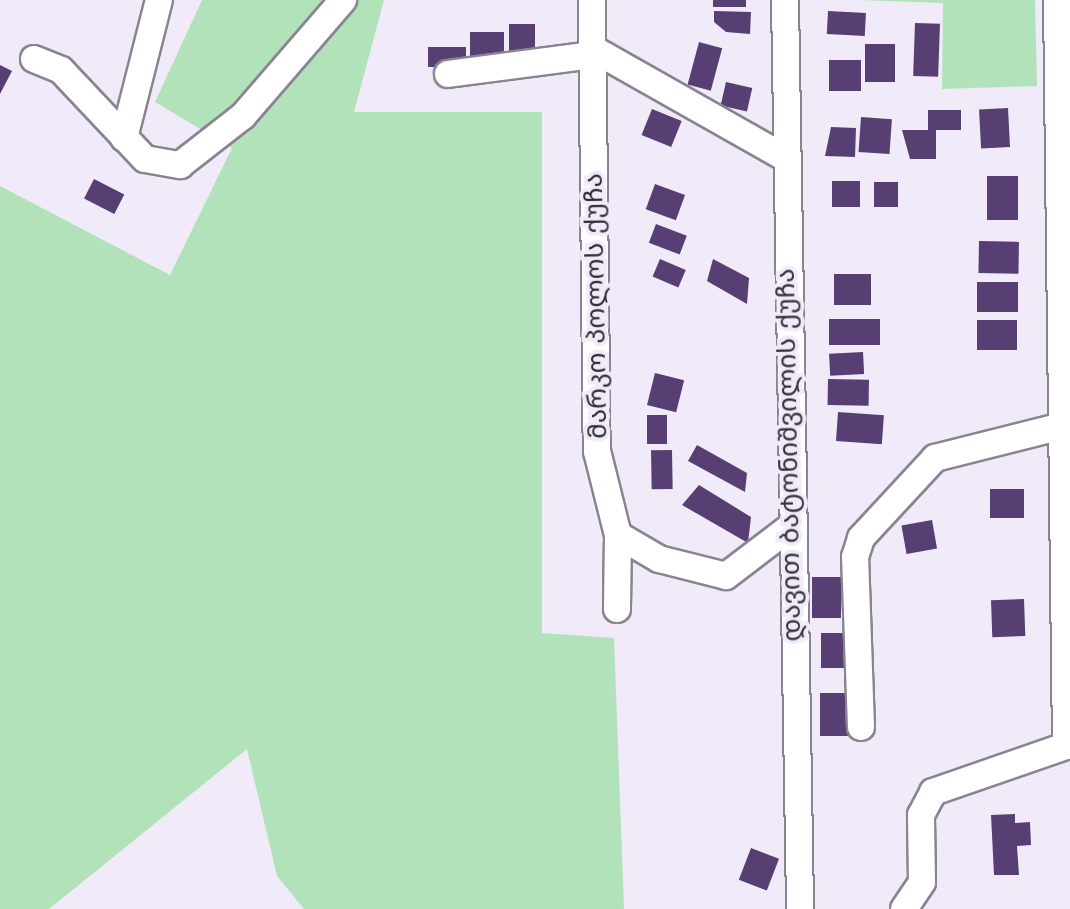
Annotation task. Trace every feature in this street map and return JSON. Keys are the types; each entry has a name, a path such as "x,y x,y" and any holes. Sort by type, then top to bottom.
{"street":[{"path":"124,138 159,0"},
{"path":"34,59 61,70 145,159 180,165 243,116 343,0"},
{"name":"მარკო პოლოს ქუჩა","path":"592,0 597,451 618,535 617,609"},
{"name":"დავით ბატონიშვილის ქუჩა","path":"785,0 789,528 800,909"},
{"path":"904,909 922,882 924,801 945,785 1066,746 1066,424 1057,0"},
{"path":"448,74 593,52 786,158"},
{"path":"861,727 855,557 861,538 935,458 1066,424"},
{"path":"618,535 659,559 726,576 789,528"}],"green space":[{"path":"202,0 384,0 354,112 542,112 542,633 614,638 624,909 304,909 277,876 247,749 49,909 0,909 0,186 170,275 232,148 155,102"},
{"path":"860,0 1035,0 1037,86 942,89 943,3"}],"building":[{"path":"713,0 746,0 746,7 713,7"},
{"path":"714,11 751,12 750,34 726,32 714,22"},
{"path":"828,11 866,13 865,36 827,34"},
{"path":"915,23 940,24 938,77 913,76"},
{"path":"509,24 535,24 535,57 509,57"},
{"path":"470,32 504,32 504,58 470,58"},
{"path":"699,42 722,48 711,91 688,85"},
{"path":"865,44 895,44 895,82 865,82"},
{"path":"428,47 466,47 466,67 428,67"},
{"path":"829,60 861,60 861,91 829,91"},
{"path":"0,65 12,71 0,94"},
{"path":"726,82 752,88 747,111 721,105"},
{"path":"1008,108 1010,147 981,148 979,110"},
{"path":"652,109 682,121 671,147 642,135"},
{"path":"928,110 961,110 961,130 936,130 936,159 910,159 902,130 928,130"},
{"path":"861,117 892,119 889,154 859,152"},
{"path":"831,127 856,128 855,157 825,156"},
{"path":"987,176 1018,176 1018,220 987,220"},
{"path":"94,179 124,194 114,214 84,199"},
{"path":"832,181 860,181 860,207 832,207"},
{"path":"874,182 898,182 898,207 874,207"},
{"path":"655,184 685,195 676,220 646,209"},
{"path":"656,224 687,236 680,254 649,243"},
{"path":"979,241 1019,242 1018,274 978,273"},
{"path":"660,259 686,270 678,287 653,276"},
{"path":"713,259 749,278 747,304 707,281"},
{"path":"834,274 871,274 871,305 834,305"},
{"path":"977,282 1018,282 1018,312 977,312"},
{"path":"829,319 880,319 880,345 829,345"},
{"path":"977,320 1017,320 1017,350 977,350"},
{"path":"863,352 864,374 830,376 829,354"},
{"path":"655,373 684,380 676,412 647,405"},
{"path":"828,379 869,380 869,406 828,405"},
{"path":"838,412 884,415 882,444 836,441"},
{"path":"647,415 667,415 667,444 647,444"},
{"path":"697,445 747,473 745,492 688,461"},
{"path":"651,450 672,450 673,489 652,489"},
{"path":"699,485 751,517 748,543 682,505"},
{"path":"990,489 1024,489 1024,518 990,518"},
{"path":"932,520 937,549 907,554 901,525"},
{"path":"812,577 841,577 841,618 812,618"},
{"path":"1024,599 1025,636 992,637 991,600"},
{"path":"821,633 846,633 846,668 821,668"},
{"path":"820,693 849,693 849,736 820,736"},
{"path":"1015,814 1015,823 1030,822 1031,845 1017,846 1019,875 994,875 991,815"},
{"path":"751,848 779,859 767,890 739,880"}]}
